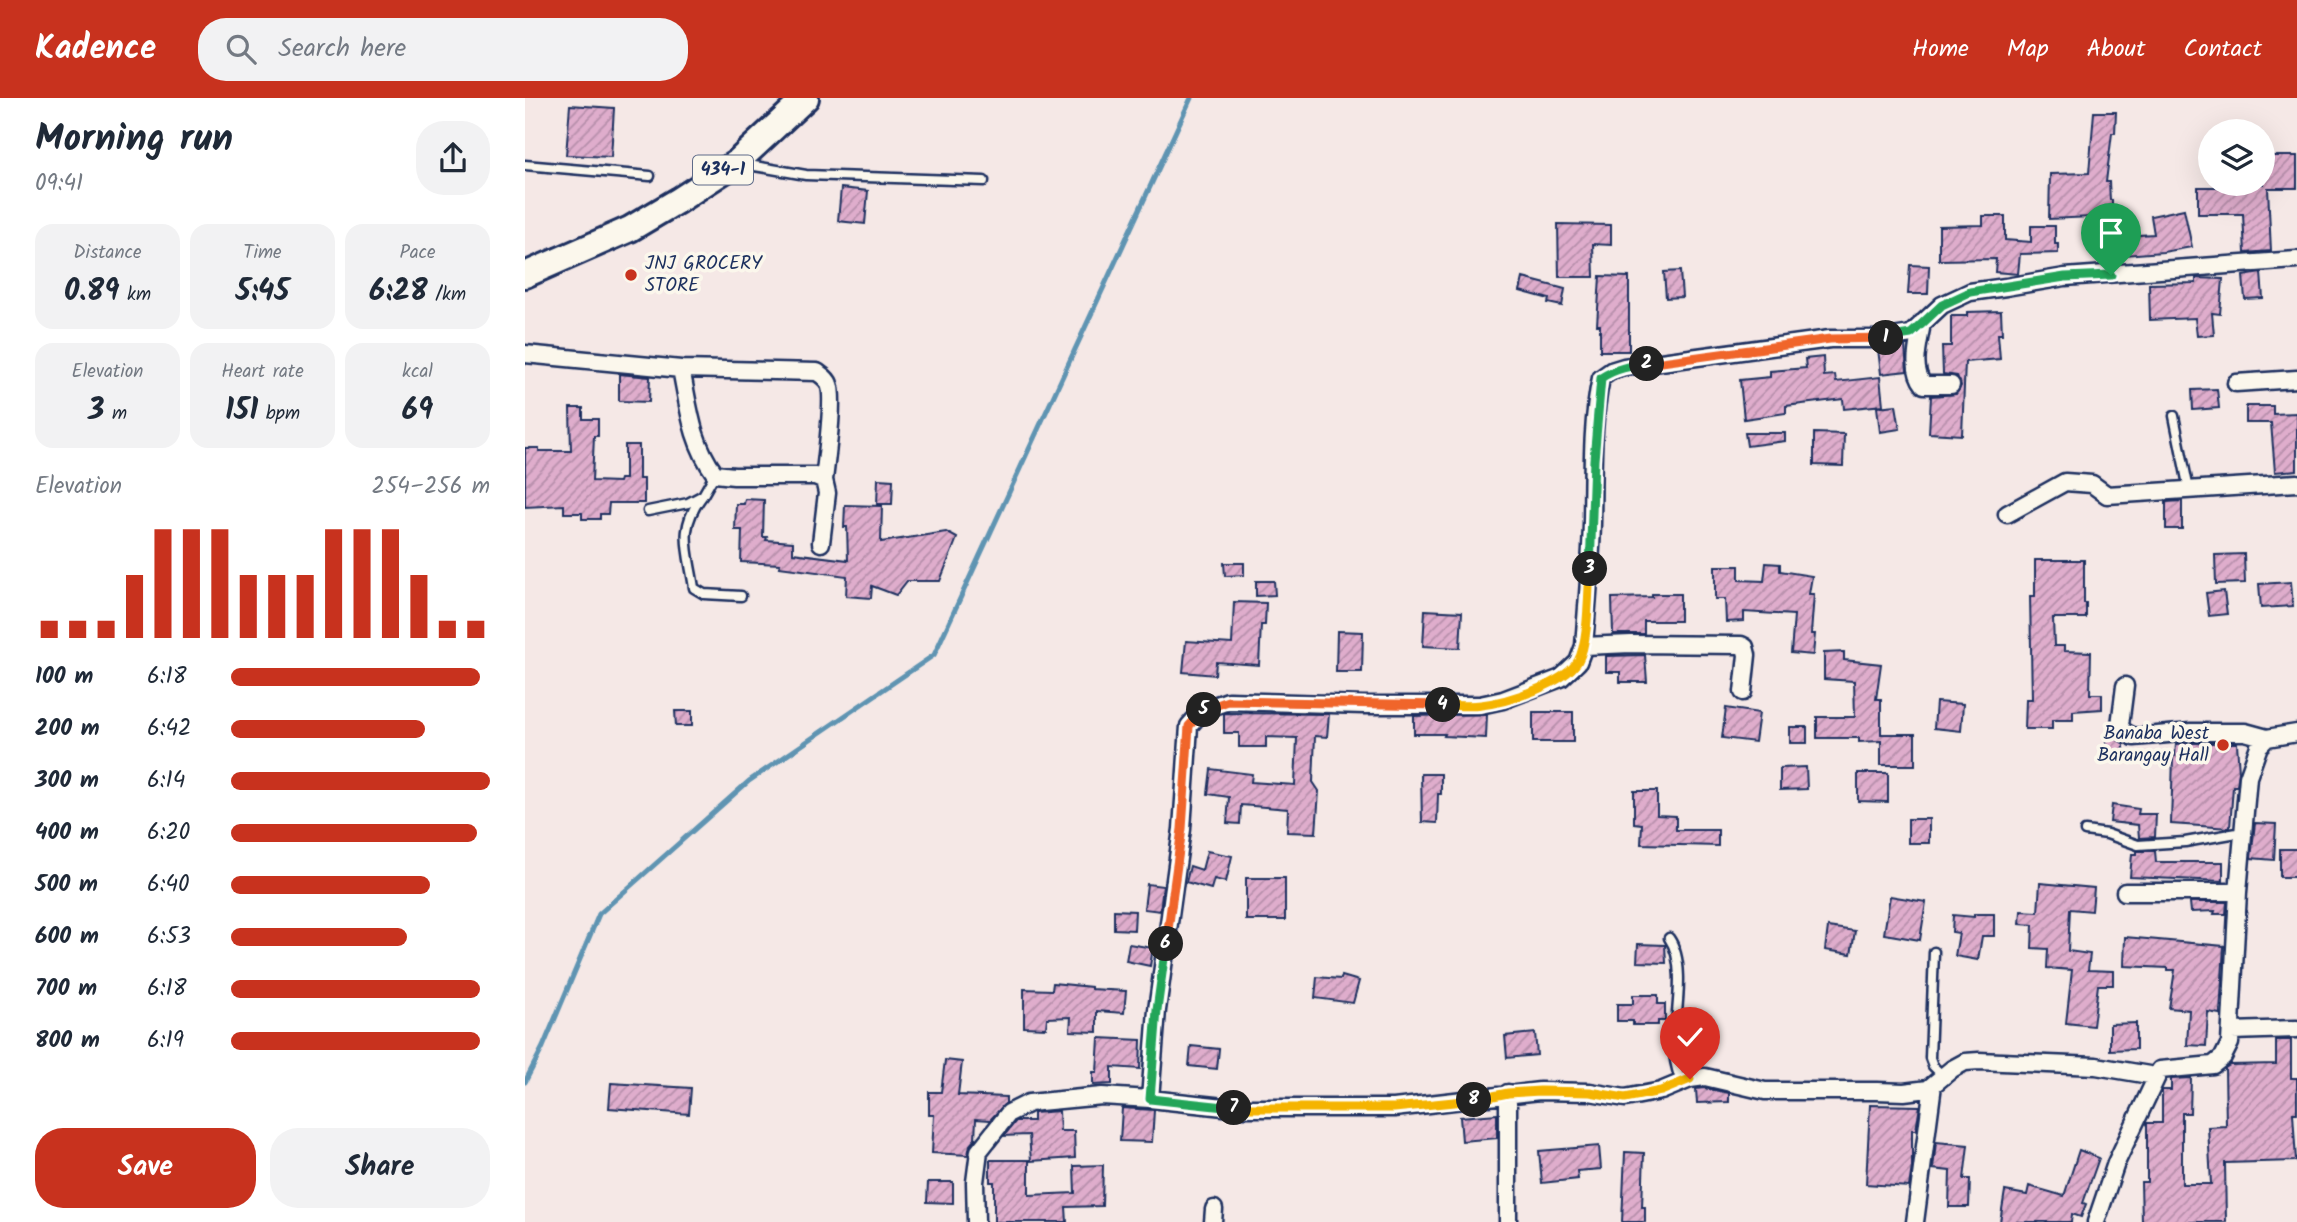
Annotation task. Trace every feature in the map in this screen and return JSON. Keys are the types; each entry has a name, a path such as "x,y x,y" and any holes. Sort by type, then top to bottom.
{"main road":[{"name":"434-1","path":"525,275 630,229 736,163 806,98"}],"street":[{"path":"1150,1099 1157,1010 1182,829 1189,726 1203,710 1228,701 1480,705 1503,700 1561,678 1578,662 1584,646 1601,378 1624,367 1830,339 1879,339 1911,334 1942,305 1970,292 2065,277 2297,260"},
{"path":"1922,323 1916,361 1920,380 1924,385 1951,385"},
{"path":"525,354 681,369 817,372 830,384 824,480 827,493 821,543"},
{"path":"681,369 694,434 703,458 715,474 733,477 815,477 824,480"},
{"path":"2235,383 2297,379"},
{"path":"2007,514 2065,482 2092,484 2107,495 2297,483"},
{"path":"1584,646 1741,645 1745,647 1747,655 1743,692"},
{"path":"2125,686 2120,725 2134,737 2191,732 2245,732 2266,738 2297,733"},
{"path":"2097,1222 2116,1163 2159,1070 2213,1065 2223,1058 2230,1043 2238,892 2248,777 2259,747 2266,738"},
{"path":"2125,892 2238,892"},
{"path":"2231,1031 2297,1029"},
{"path":"976,1222 975,1182 979,1151 1009,1113 1029,1103 1102,1096 1233,1108 1408,1107 1540,1091 1590,1092 1625,1098 1661,1091 1690,1079 1705,1077 1765,1091 1904,1092 1928,1089 1952,1069 1965,1062 1979,1061 2096,1066 2155,1076"},
{"path":"1915,1222 1938,1082"},
{"path":"1508,1093 1508,1222"}],"lane":[{"path":"736,163 806,175 984,181"},
{"path":"525,165 650,176"},
{"path":"2174,416 2189,490"},
{"path":"715,474 692,509 685,528 694,588 704,594 741,596"},
{"path":"648,510 688,503 703,495"},
{"path":"2085,831 2107,834 2138,845 2185,842 2243,832"},
{"path":"1669,939 1674,946 1678,973 1674,1054 1681,1083"},
{"path":"1934,952 1930,1058 1938,1082"}],"building":[{"path":"570,105 614,108 611,157 566,155"},
{"path":"2094,112 2116,112 2106,182 2109,182 2112,200 2112,224 2092,225 2092,217 2049,219 2050,174 2089,173"},
{"path":"2275,156 2297,156 2297,188 2275,188"},
{"path":"841,188 868,191 865,224 838,221"},
{"path":"2198,196 2268,196 2271,251 2245,253 2243,214 2198,214"},
{"path":"2184,209 2192,247 2124,255 2122,236 2154,234 2151,216"},
{"path":"1983,216 2005,216 2005,240 2031,242 2031,226 2055,226 2058,253 2020,254 2018,274 1995,272 1996,259 1939,260 1939,226 1983,225"},
{"path":"1558,224 1611,225 1611,245 1593,244 1594,277 1559,277"},
{"path":"1910,265 1929,266 1928,294 1908,294"},
{"path":"1680,271 1682,297 1666,298 1664,272"},
{"path":"2261,273 2263,298 2245,299 2243,276"},
{"path":"1600,276 1629,277 1629,351 1600,351 1600,325 1597,325"},
{"path":"1523,278 1565,289 1562,306 1548,303 1549,299 1520,291"},
{"path":"2196,278 2223,279 2220,314 2212,313 2214,335 2197,336 2195,318 2150,320 2149,284 2196,283"},
{"path":"2001,311 2002,334 1998,334 2000,359 1965,362 1962,435 1929,433 1931,396 1956,394 1961,386 1957,376 1943,374 1942,346 1951,346 1951,316 1967,316 1967,312"},
{"path":"1905,346 1907,371 1881,374 1878,349"},
{"path":"1823,357 1824,376 1835,375 1836,382 1880,377 1883,405 1844,409 1843,399 1786,406 1786,413 1744,419 1740,380 1770,377 1770,371 1806,368 1805,359"},
{"path":"619,374 650,377 649,402 619,401"},
{"path":"2217,389 2219,408 2193,410 2192,390"},
{"path":"1896,405 1900,429 1880,432 1877,407"},
{"path":"2246,406 2273,406 2273,414 2297,413 2297,470 2275,472 2271,423 2246,423"},
{"path":"570,408 583,408 583,419 598,419 598,436 594,436 592,481 619,482 620,479 625,479 625,445 639,445 639,479 644,479 644,503 609,503 608,514 600,514 600,519 582,519 582,513 564,513 564,505 525,507 525,448 571,451"},
{"path":"1745,433 1785,433 1785,441 1747,446"},
{"path":"1814,433 1844,434 1843,466 1814,465"},
{"path":"878,479 893,480 892,504 877,504"},
{"path":"745,499 764,500 763,537 767,537 766,540 793,542 793,553 848,560 847,527 844,527 845,505 882,506 881,542 946,532 957,538 940,581 907,581 896,595 872,586 871,598 846,596 847,576 779,567 780,564 741,562 742,530 735,530 736,504 744,504"},
{"path":"2182,501 2182,529 2166,529 2166,502"},
{"path":"2244,554 2245,583 2216,584 2215,555"},
{"path":"2035,560 2084,560 2086,618 2053,618 2054,646 2064,646 2064,651 2091,652 2090,694 2102,694 2102,709 2073,711 2073,720 2052,720 2052,729 2025,729 2026,699 2032,699 2030,596 2035,596"},
{"path":"1224,563 1244,563 1244,575 1225,576"},
{"path":"1766,563 1780,564 1780,571 1812,576 1809,594 1814,594 1811,634 1815,634 1813,655 1791,653 1794,615 1744,612 1744,621 1726,622 1725,599 1715,599 1715,566 1739,566 1739,580 1764,581"},
{"path":"1256,581 1274,581 1275,595 1256,596"},
{"path":"2291,582 2293,606 2261,608 2259,584"},
{"path":"2224,591 2227,614 2209,616 2206,593"},
{"path":"1652,594 1680,594 1680,621 1644,621 1644,634 1613,634 1612,598 1652,597"},
{"path":"1234,602 1266,603 1265,625 1261,625 1259,665 1216,662 1215,675 1183,672 1186,641 1232,644"},
{"path":"1425,610 1462,612 1460,648 1423,646"},
{"path":"1337,631 1363,632 1362,672 1336,672"},
{"path":"1844,652 1844,660 1881,664 1876,699 1881,699 1881,734 1915,734 1915,765 1881,765 1881,741 1817,738 1817,717 1855,717 1854,681 1824,679 1824,653"},
{"path":"1645,655 1647,682 1620,682 1620,672 1606,672 1606,656"},
{"path":"1936,702 1963,704 1961,731 1934,728"},
{"path":"1726,708 1759,713 1755,742 1722,738"},
{"path":"675,711 692,711 692,726 676,726"},
{"path":"1533,712 1573,712 1573,742 1533,742"},
{"path":"1224,713 1329,714 1327,737 1315,736 1313,782 1319,791 1316,833 1287,832 1288,809 1241,805 1240,824 1227,823 1229,797 1208,794 1211,769 1252,774 1251,782 1295,785 1297,738 1266,737 1266,747 1239,747 1239,733 1224,733"},
{"path":"1487,714 1486,738 1414,734 1414,716"},
{"path":"1790,727 1807,727 1807,743 1790,743"},
{"path":"2106,739 2117,739 2124,744 2124,759 2106,759"},
{"path":"2237,743 2239,772 2237,786 2233,786 2230,828 2171,824 2173,756 2176,744"},
{"path":"1806,767 1807,789 1780,790 1780,768"},
{"path":"1858,773 1888,773 1888,802 1858,801"},
{"path":"1421,774 1441,774 1437,823 1422,822"},
{"path":"1634,791 1657,791 1657,815 1676,816 1676,830 1718,830 1718,846 1641,844 1642,824 1634,823"},
{"path":"2112,805 2139,809 2138,814 2156,814 2155,837 2139,838 2138,825 2110,822"},
{"path":"1908,819 1929,819 1929,843 1908,843"},
{"path":"2255,823 2276,824 2274,860 2251,858"},
{"path":"2280,849 2297,849 2297,877 2280,877"},
{"path":"1207,851 1232,856 1226,882 1214,879 1211,889 1186,882 1190,866 1202,870"},
{"path":"2137,851 2155,851 2156,862 2223,862 2223,881 2130,877 2132,854 2137,854"},
{"path":"1246,878 1285,878 1285,920 1246,920"},
{"path":"2040,883 2094,888 2092,911 2070,909 2068,951 2090,954 2088,970 2113,971 2113,985 2098,985 2093,1026 2066,1023 2072,970 2047,968 2048,949 2032,948 2033,925 2020,924 2021,911 2038,912"},
{"path":"1147,884 1163,886 1160,911 1144,909"},
{"path":"1890,896 1926,902 1920,940 1884,934"},
{"path":"2190,902 2227,902 2226,914 2214,914 2215,911 2191,912"},
{"path":"1114,910 1135,911 1134,930 1114,929"},
{"path":"1974,914 1994,914 1994,936 1982,936 1978,960 1955,956 1959,933 1952,932 1953,915 1974,917"},
{"path":"1828,927 1855,931 1851,954 1825,950"},
{"path":"2125,937 2224,946 2220,1014 2208,1012 2206,1046 2187,1045 2189,1010 2169,1008 2175,970 2124,966"},
{"path":"1129,944 1153,948 1150,966 1126,961"},
{"path":"1638,944 1665,945 1666,963 1637,962"},
{"path":"1342,976 1359,981 1353,1003 1315,998 1317,977 1341,979"},
{"path":"1053,983 1126,991 1124,1013 1097,1011 1097,1032 1070,1031 1071,1017 1047,1018 1046,1028 1024,1027 1024,989 1052,990"},
{"path":"1633,995 1658,995 1658,1004 1665,1004 1665,1021 1658,1021 1658,1025 1633,1025 1633,1021 1617,1021 1617,1004 1633,1004"},
{"path":"2136,1023 2136,1049 2110,1050 2110,1024"},
{"path":"1535,1033 1537,1055 1507,1058 1505,1036"},
{"path":"1099,1038 1141,1040 1140,1069 1112,1067 1112,1084 1093,1085 1093,1072 1097,1072"},
{"path":"2276,1040 2291,1040 2291,1078 2297,1078 2297,1113 2293,1113 2296,1161 2225,1163 2226,1222 2142,1222 2141,1182 2147,1182 2147,1123 2162,1123 2162,1090 2171,1090 2171,1079 2191,1078 2190,1113 2182,1113 2182,1184 2211,1184 2208,1127 2226,1126 2225,1068 2230,1065 2276,1064"},
{"path":"1191,1046 1219,1049 1217,1069 1189,1066"},
{"path":"945,1060 962,1062 958,1095 1006,1097 1006,1103 990,1120 976,1119 975,1139 970,1145 968,1155 932,1153 934,1115 929,1115 929,1092 941,1092"},
{"path":"611,1083 691,1088 689,1114 609,1108"},
{"path":"1696,1089 1729,1093 1729,1102 1697,1103"},
{"path":"1870,1105 1920,1106 1916,1130 1912,1130 1909,1187 1866,1184"},
{"path":"1122,1108 1154,1110 1152,1142 1120,1141"},
{"path":"1059,1111 1060,1131 1074,1131 1075,1158 1031,1161 1029,1135 1004,1136 1016,1121 1033,1121 1033,1113"},
{"path":"1497,1114 1497,1138 1462,1141 1460,1117"},
{"path":"1936,1142 1968,1145 1964,1179 1970,1179 1969,1207 1949,1207 1950,1171 1933,1169"},
{"path":"1599,1146 1601,1169 1577,1171 1578,1179 1542,1183 1539,1151"},
{"path":"2079,1150 2099,1158 2083,1203 2086,1204 2081,1217 2072,1214 2071,1222 2000,1222 2005,1191 2027,1195 2029,1186 2064,1196"},
{"path":"1625,1152 1644,1153 1642,1207 1645,1207 1645,1222 1622,1222"},
{"path":"990,1160 1029,1160 1029,1195 1075,1193 1074,1166 1103,1165 1102,1206 1066,1207 1067,1222 994,1222 994,1182 990,1182"},
{"path":"928,1182 953,1182 953,1203 927,1202"}],"waterway":[{"path":"525,1082 543,1047 599,914 749,781 934,655 1191,98"}],"place":[{"name":"JNJ GROCERY STORE","path":"631,275"},
{"name":"Banaba West Barangay Hall","path":"2223,745"}],"route":[{"path":"1690,1079 1661,1091 1625,1098 1590,1092 1540,1091 1394,1108 1233,1108 1150,1099 1157,1010 1182,829 1189,726 1203,710 1228,701 1480,705 1503,700 1561,678 1578,662 1584,646 1598,392 1601,378 1611,371 1830,339 1879,339 1911,334 1942,305 1970,292 2065,277 2111,275"}]}
